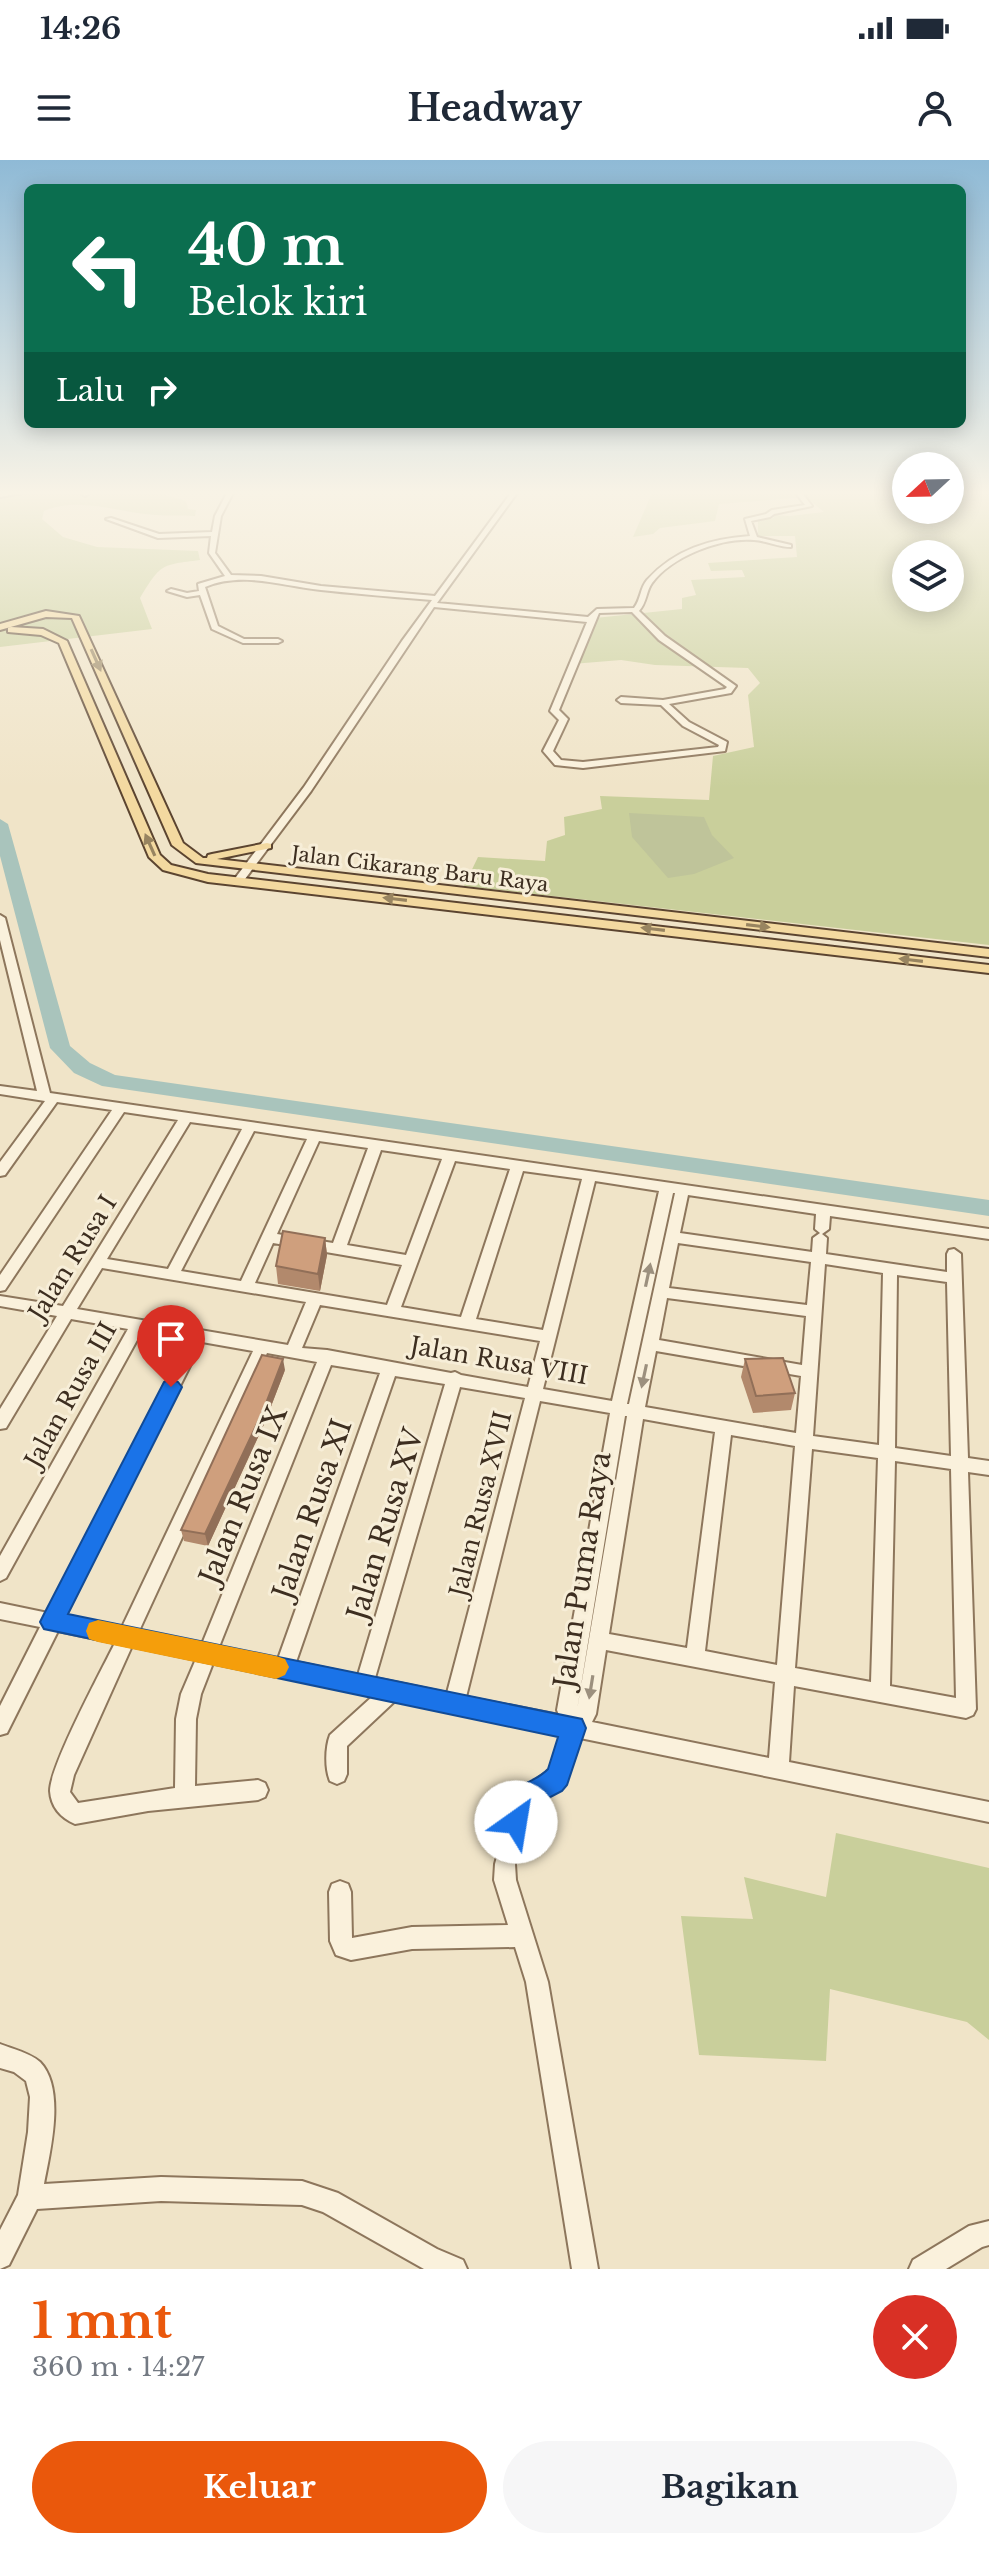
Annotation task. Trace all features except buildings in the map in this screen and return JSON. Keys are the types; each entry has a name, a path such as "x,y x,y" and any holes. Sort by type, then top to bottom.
{"main road":[{"path":"0,629 46,614 75,616"},
{"path":"57,635 44,627 45,622 58,616 75,616"},
{"path":"75,616 178,845 191,857 231,856 267,846"},
{"path":"0,629 57,635"},
{"name":"Jalan Cikarang Baru Raya","path":"57,635 63,641 155,857 167,868 185,874 238,881 989,969"},
{"name":"Jalan Cikarang Baru Raya","path":"191,857 210,864 989,953"}],"street":[{"path":"173,591 187,595 200,593 215,627 243,641 278,641"},
{"path":"348,591 591,619"},
{"path":"238,881 267,846 443,591"},
{"path":"645,591 642,603 635,610 597,611 591,619 593,621 554,711 564,719 548,751 550,756 558,763 583,765 725,748 724,744 679,718 663,703"},
{"path":"621,700 663,703 733,688 662,638 635,610"},
{"path":"0,918 38,1074 49,1097"},
{"path":"16,1093 38,1074"},
{"path":"0,1090 989,1234"},
{"path":"0,1172 49,1097"},
{"path":"0,1286 120,1108"},
{"name":"Jalan Rusa I","path":"0,1423 186,1117"},
{"path":"172,1274 250,1127"},
{"path":"246,1286 315,1136"},
{"path":"338,1249 376,1145"},
{"path":"392,1311 450,1156"},
{"path":"467,1323 518,1166"},
{"name":"Jalan Rusa XVII","path":"454,1704 590,1176"},
{"path":"628,1408 675,1188"},
{"name":"Jalan Puma Raya","path":"628,1408 586,1714 573,1728 567,1710 628,1408 650,1344 661,1292 672,1237 675,1188"},
{"path":"778,1769 823,1210"},
{"path":"268,1237 411,1261"},
{"path":"672,1237 954,1278"},
{"path":"598,1640 961,1709 968,1707 954,1254"},
{"path":"96,1262 548,1337"},
{"path":"880,1692 890,1269"},
{"path":"661,1292 815,1312"},
{"path":"293,1351 315,1298"},
{"name":"Jalan Rusa VIII","path":"0,1301 805,1441 989,1468"},
{"name":"Jalan Rusa III","path":"0,1573 138,1324"},
{"path":"0,1726 198,1334"},
{"path":"650,1344 810,1372"},
{"path":"258,1790 185,1797 75,1814 66,1809 59,1798 59,1788 75,1748 263,1345"},
{"name":"Jalan Rusa IX","path":"185,1797 187,1707 327,1356"},
{"name":"Jalan Rusa XI","path":"284,1669 390,1367"},
{"name":"Jalan Rusa XV","path":"364,1685 455,1378"},
{"path":"695,1657 724,1426"},
{"path":"0,1611 989,1812"},
{"path":"337,1774 337,1742 392,1691"},
{"path":"573,1728 558,1776 522,1801 505,1864 505,1880 537,1982 585,2269"},
{"path":"340,1892 341,1941 344,1947 351,1949 412,1938 523,1936"},
{"path":"0,2056 21,2063 35,2074 41,2085 43,2103 30,2197 0,2256"},
{"path":"30,2197 161,2189 302,2193 329,2202 428,2258 454,2269"},
{"path":"922,2269 978,2235 989,2233"}],"green space":[{"path":"0,591 144,591 140,598 152,629 0,647"},
{"path":"695,591 892,591 892,612 964,612 964,591 989,591 989,945 464,886 478,857 545,861 547,841 565,835 564,817 602,809 600,796 709,800 713,756 754,747 748,695 760,683 748,668 655,665 621,660 572,664 595,618 682,609 682,598 696,595"},
{"path":"629,813 704,817 712,835 734,858 694,874 668,878 632,837"},
{"path":"836,1833 989,1868 989,2040 967,2022 830,1989 826,2061 699,2055 681,1916 753,1919 744,1877 826,1897"}],"waterway":[{"path":"0,824 60,1048 82,1068 110,1081 989,1208"}],"slow traffic":[{"path":"98,1631 276,1667"}],"route":[{"path":"171,1387 52,1622 573,1728 558,1776 553,1782 527,1795 516,1822"}]}
